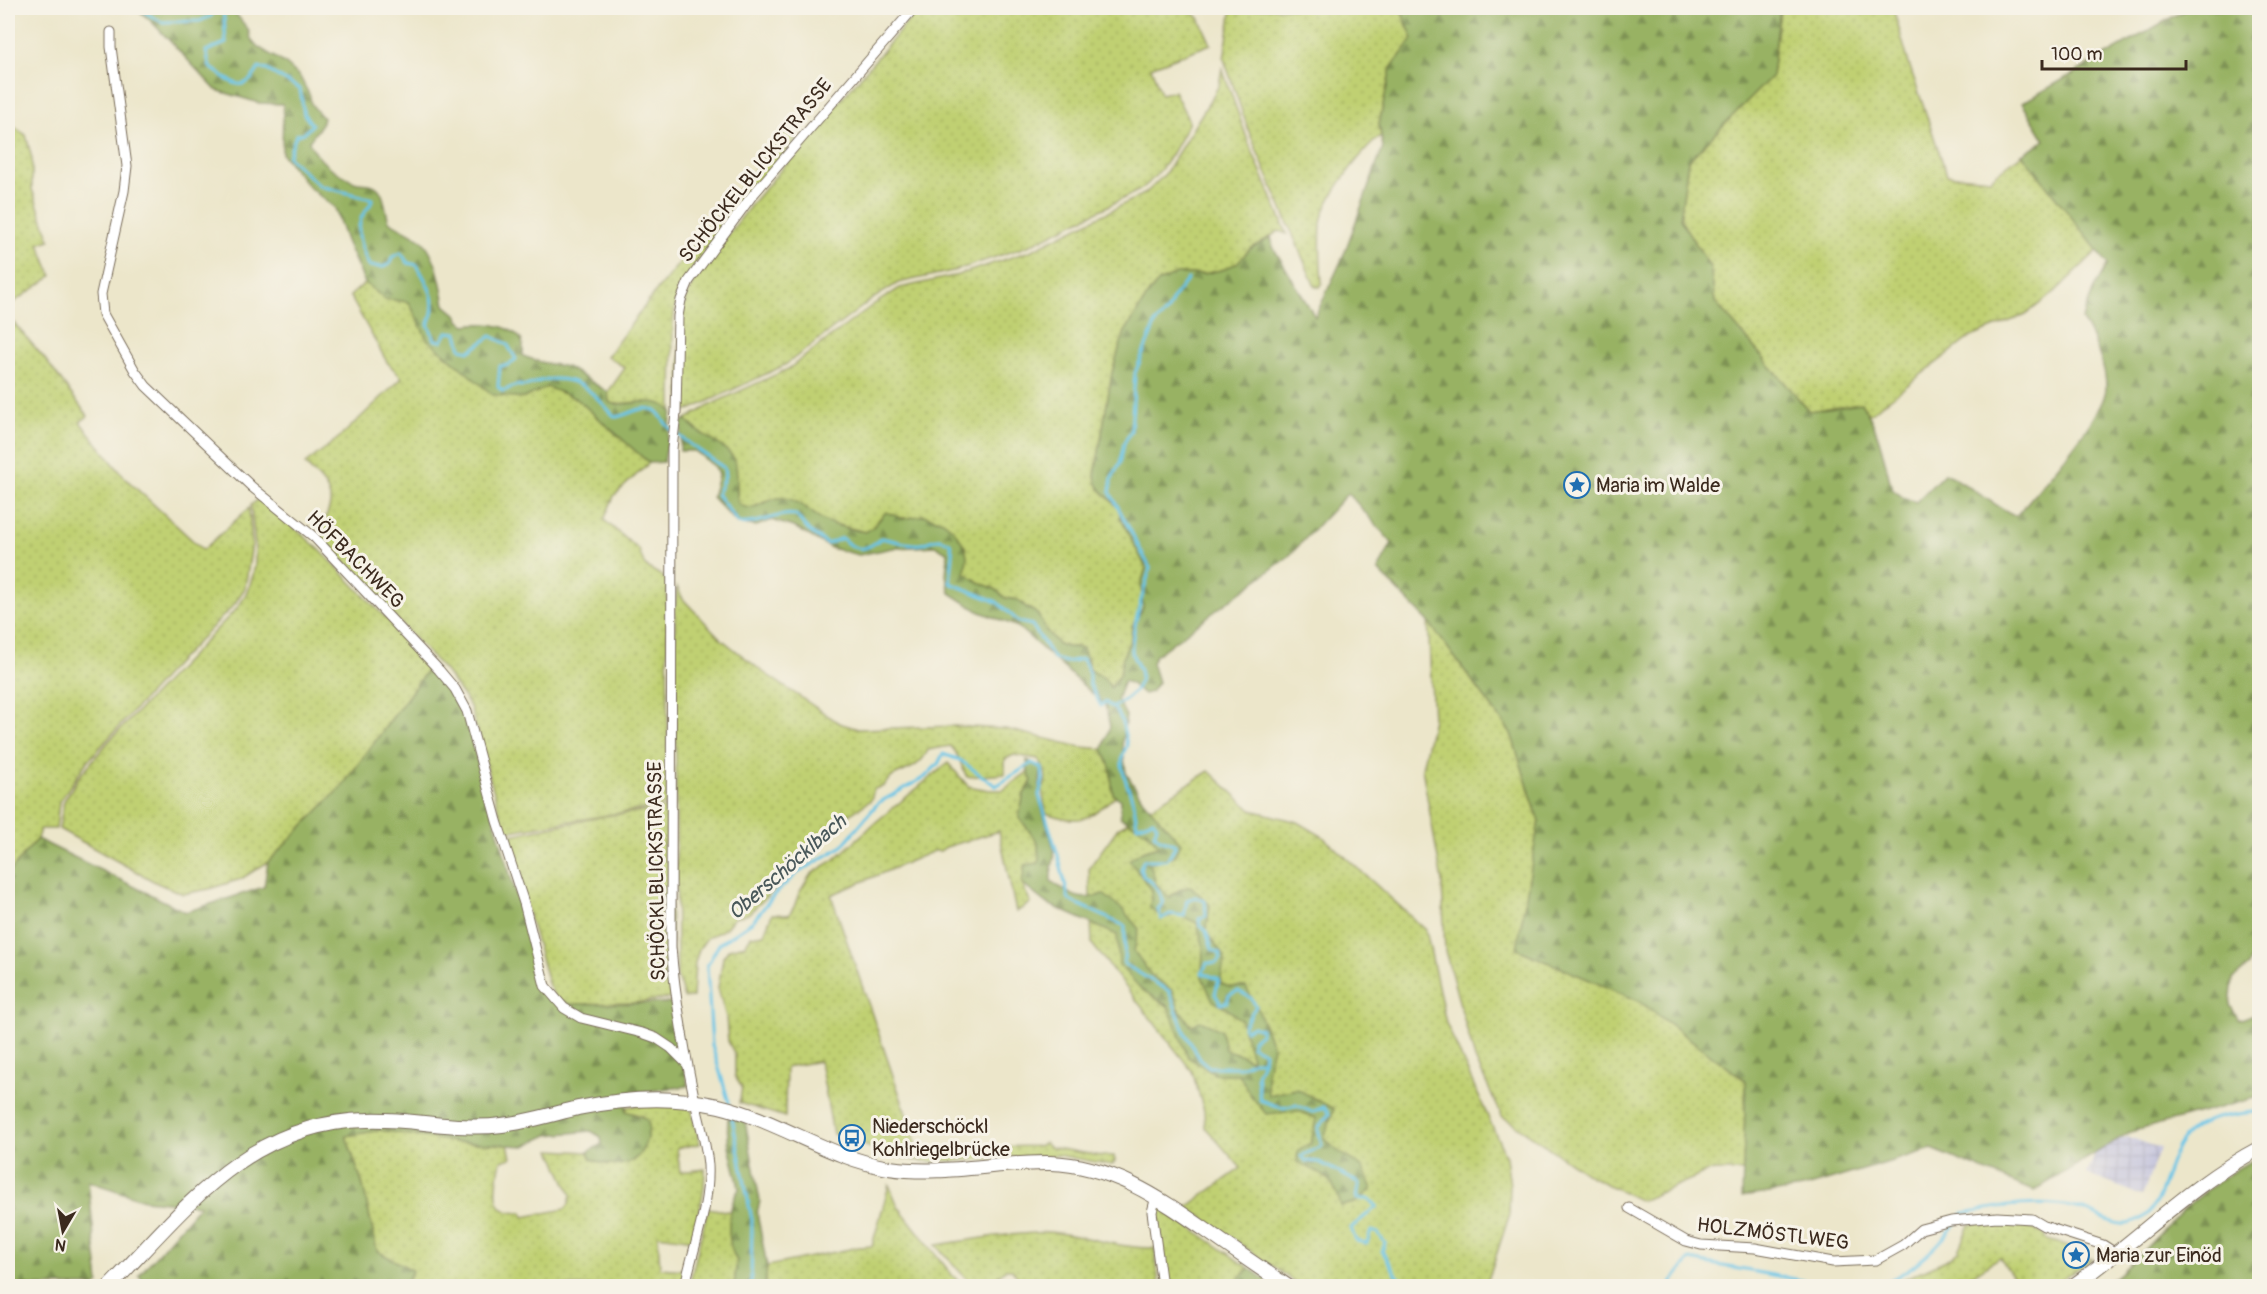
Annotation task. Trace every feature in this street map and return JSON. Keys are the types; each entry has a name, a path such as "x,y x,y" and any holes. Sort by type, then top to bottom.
{"main road":[{"path":"110,1287 222,1173 267,1145 293,1133 318,1125 367,1119 462,1127 501,1125 610,1102 651,1098 719,1106 746,1114 845,1156 881,1166 933,1171 1030,1163 1066,1164 1114,1175 1156,1196 1287,1287"},
{"path":"2073,1287 2204,1182 2230,1163 2259,1148"}],"street":[{"name":"SCHÖCKELBLICKSTRASSE","path":"672,449 678,316 681,300 689,281 752,197 914,8"},
{"name":"HÖFBACHWEG","path":"111,32 127,166 124,191 101,294 103,314 146,386 240,476 314,537 439,670 454,689 467,711 497,821 524,903 545,986 557,1001 581,1018 656,1038 687,1064"},
{"name":"SCHÖCKLBLICKSTRASSE","path":"672,449 671,947 687,1064 705,1144 707,1183 704,1207 685,1287"},
{"path":"1156,1196 1152,1212 1162,1287"},
{"name":"HOLZMÖSTLWEG","path":"1629,1208 1686,1240 1701,1245 1755,1248 1833,1262 1876,1260 1903,1245 1921,1229 1951,1221 1997,1217 2032,1219 2044,1226 2103,1245 2117,1254"}],"shaded area":[{"path":"2128,1137 2160,1148 2142,1196 2087,1174 2098,1147"}],"green space":[{"path":"136,8 231,8 248,29 251,39 258,47 286,64 300,77 310,96 311,104 323,118 309,142 317,155 328,166 354,182 369,184 379,189 389,221 417,237 426,246 438,270 445,305 458,316 459,321 466,325 486,324 508,329 521,339 523,356 567,367 608,392 609,402 613,404 652,402 666,407 672,412 664,462 649,463 577,399 547,387 524,398 493,395 427,339 409,302 385,299 365,283 346,241 335,208 310,188 282,154 283,104 259,103 216,90"},
{"path":"938,8 1189,9 1199,18 1211,44 1151,67 1161,94 1174,91 1188,119 1188,124 1162,168 1140,190 1028,246 957,270 898,283 871,300 785,365 692,409 683,411 680,405 681,324 685,301 695,278 755,200 919,9 926,12"},
{"path":"1232,8 1400,8 1413,39 1391,68 1379,124 1381,136 1365,151 1347,174 1325,208 1321,224 1322,284 1320,287 1315,287 1249,132 1224,59"},
{"path":"1400,8 1780,8 1772,76 1688,161 1680,219 1710,267 1715,302 1809,411 1861,403 1877,434 1892,489 1904,498 1916,502 1945,473 2016,516 2068,454 2094,418 2102,402 2106,381 2102,363 2091,335 2082,320 2095,286 2108,264 2022,154 2045,140 2022,103 2188,8 2259,8 2260,941 2249,966 2233,979 2230,1005 2239,1020 2259,1012 2259,1097 2130,1132 2034,1191 1932,1149 1803,1188 1742,1197 1746,1081 1639,1001 1517,949 1539,821 1511,733 1428,621 1378,570 1392,543 1348,493 1289,556 1155,656 1152,663 1158,682 1151,692 1144,694 1124,681 1117,699 1126,716 1122,742 1126,773 1143,800 1181,843 1174,856 1150,863 1156,884 1169,897 1191,886 1210,905 1206,932 1225,957 1220,983 1229,987 1246,987 1258,1009 1273,1048 1267,1071 1268,1095 1297,1089 1334,1109 1324,1138 1335,1149 1363,1168 1372,1189 1355,1203 1341,1206 1331,1182 1297,1162 1298,1150 1311,1143 1316,1118 1298,1111 1266,1114 1249,1093 1239,1074 1214,1074 1188,1057 1168,1006 1142,990 1119,965 1117,935 1046,903 1022,884 1025,865 1039,863 1038,843 1019,817 1024,794 1032,781 1028,772 1027,760 1042,768 1040,801 1054,854 1051,881 1081,898 1103,894 1122,909 1139,929 1134,951 1151,975 1173,991 1179,1008 1191,1026 1200,1021 1221,1030 1225,1050 1240,1054 1253,1062 1241,1020 1213,1001 1202,977 1203,944 1197,923 1178,914 1164,918 1150,908 1152,890 1129,860 1142,851 1159,846 1147,832 1120,817 1121,800 1113,794 1110,767 1103,749 1110,726 1105,705 1018,627 978,611 950,593 946,575 948,553 937,546 893,548 859,555 831,548 796,528 772,520 756,526 737,523 712,497 718,476 715,467 695,451 680,451 682,422 686,419 698,431 727,450 732,456 736,466 738,503 744,507 755,507 772,499 790,499 825,521 866,532 886,512 904,519 924,515 943,521 953,529 965,546 967,556 965,573 995,589 1005,598 1018,600 1033,611 1058,644 1083,648 1090,670 1104,678 1111,688 1120,674 1123,657 1131,638 1132,626 1143,608 1141,584 1146,568 1120,517 1117,506 1100,489 1095,476 1112,373 1125,332 1150,291 1160,281 1177,274 1204,274 1225,269 1237,263 1250,249 1271,237 1273,247 1315,317 1343,257 1383,147 1379,124 1391,68 1413,39"},
{"path":"1780,8 1893,8 1909,64 1947,175 1990,179 2022,154 2098,250 2055,292 2025,315 1969,338 1870,414 1861,403 1809,411 1715,302 1710,267 1680,220 1688,161 1772,76"},
{"path":"1222,68 1248,141 1287,234 1279,231 1250,249 1237,263 1225,269 1204,274 1177,274 1125,332 1112,373 1095,476 1102,491 1120,511 1146,568 1141,584 1143,608 1132,626 1131,638 1123,657 1120,674 1111,688 1104,678 1090,670 1087,658 1079,647 1058,644 1033,611 1018,600 1005,598 995,589 965,573 966,562 924,515 908,518 881,517 866,532 826,522 791,500 771,499 750,509 744,509 738,504 735,462 714,443 692,428 686,419 714,403 788,369 874,304 900,288 958,275 1030,251 1146,193 1165,174 1211,99 1219,85"},
{"path":"12,126 26,135 32,159 32,189 50,240 39,244 52,276 8,306 8,130"},
{"path":"786,132 796,140 732,215 682,285 675,307 673,324 672,412 639,402 613,404 609,402 608,392 625,368 607,356 654,294"},
{"path":"365,283 385,299 409,302 427,339 524,398 547,387 577,399 649,463 614,496 604,520 639,550 645,566 667,579 668,805 505,832 470,706 446,672 321,538 322,527 329,509 329,495 324,484 305,464 341,436 402,378 387,362 350,296"},
{"path":"8,316 45,359 88,416 80,422 125,478 203,550 249,508 252,544 245,588 234,605 176,664 86,763 59,802 56,829 40,829 37,839 8,874"},
{"path":"260,498 320,550 431,665 343,785 268,862 241,879 183,894 157,883 59,829 64,801 78,778 110,740 238,607 246,593 254,569 255,546 251,505"},
{"path":"677,587 683,599 720,638 763,672 839,723 858,729 954,726 1006,729 1081,747 1103,749 1110,767 1113,794 1116,796 1084,818 1058,817 1046,813 1042,790 1045,774 1039,759 1014,755 1005,759 1005,774 967,777 958,756 950,746 928,750 917,764 893,776 884,786 874,789 871,800 839,822 814,853 793,861 787,878 748,914 734,918 725,929 707,938 699,949 695,963 693,997 684,998 677,975 675,608"},
{"path":"1428,621 1511,733 1539,821 1518,949 1639,1001 1746,1081 1743,1171 1710,1171 1641,1201 1590,1176 1502,1116 1475,1059 1445,951 1442,882 1422,768 1433,719"},
{"path":"431,665 463,711 528,937 540,990 569,1004 674,1003 688,1086 625,1094 626,1111 647,1119 649,1124 647,1138 639,1155 626,1164 610,1164 591,1159 588,1152 602,1144 601,1137 591,1131 548,1135 525,1146 456,1142 380,1130 346,1136 363,1186 377,1251 412,1270 406,1286 146,1286 139,1275 200,1205 144,1200 88,1181 99,1283 95,1286 8,1286 8,874 37,839 186,912 264,887 268,862 343,785"},
{"path":"948,763 968,786 989,790 1003,790 1028,772 1032,781 1024,794 1019,817 1038,843 1039,863 1022,884 1031,903 1016,912 999,831 934,851 831,895 920,1154 991,1147 1038,1146 1045,1143 1049,1147 1114,1156 1115,1161 1112,1165 1057,1155 932,1162 906,1158 869,1147 833,1134 820,1061 786,1067 785,1117 739,1103 742,1088 735,1076 735,1055 728,1041 726,1017 718,988 723,957 729,949 745,945 751,936 764,934 772,914 789,915 811,874 834,860 877,821"},
{"path":"1209,771 1251,810 1298,822 1322,836 1426,930 1446,1023 1506,1157 1510,1185 1509,1216 1486,1286 1301,1286 1187,1207 1241,1168 1205,1127 1204,1111 1192,1071 1092,944 1089,868 1118,828"},
{"path":"668,808 673,998 633,1003 569,1004 556,998 549,986 506,836 605,816"},
{"path":"649,1104 686,1107 692,1111 700,1144 677,1148 680,1172 705,1169 704,1188 694,1240 658,1235 660,1268 685,1270 682,1286 406,1286 412,1270 377,1251 363,1186 346,1136 380,1130 456,1142 508,1144 511,1158 501,1161 497,1197 503,1209 522,1212 524,1217 565,1209 569,1204 571,1195 551,1150 588,1152 591,1159 609,1165 643,1116 627,1112 626,1107"},
{"path":"728,1118 745,1121 760,1201 757,1213 767,1266 765,1286 734,1286 737,1261 729,1235 729,1225 732,1205 739,1189 729,1146"},
{"path":"2259,1157 2259,1286 2102,1286 2129,1265 2201,1195 2235,1170"},
{"path":"889,1185 898,1206 952,1275 964,1286 765,1286 767,1266 872,1246"},
{"path":"1158,1205 1249,1268 1232,1286 1163,1286 1155,1222"},
{"path":"708,1208 731,1212 731,1244 737,1261 734,1286 689,1286"},
{"path":"2019,1221 2043,1234 2047,1240 2084,1250 2082,1255 2086,1259 2092,1258 2091,1260 2053,1286 2020,1286 1999,1257 1964,1281 1966,1285 1963,1286 1889,1286 1948,1259 1958,1251 1969,1225 1982,1222"},
{"path":"1047,1232 1128,1246 1155,1248 1159,1286 1033,1286 1024,1280 1021,1283 1012,1269 1006,1269 995,1279 976,1283 973,1286 936,1245 996,1236"},
{"path":"1249,1268 1274,1286 1232,1286"}],"waterway":[{"path":"144,8 146,13 162,22 200,21 211,16 216,8"},
{"path":"223,8 226,43 206,51 210,67 236,84 247,82 259,68 267,70 300,89 304,114 312,125 304,133 296,135 288,157 320,186 372,199 359,225 360,243 369,266 383,267 390,264 392,257 401,253 408,263 417,265 433,300 428,324 435,340 442,341 447,332 457,333 461,349 470,351 491,336 507,344 516,359 508,365 500,366 498,387 503,391 517,385 527,385 544,380 567,380 592,393 615,417 646,408 656,411 679,436 724,468 725,476 717,494 738,523 753,523 781,515 796,515 808,530 827,544 842,538 856,548 866,548 881,538 912,544 938,539 950,543 953,554 950,583 997,602 1019,622 1032,625 1054,659 1066,662 1083,659 1089,673 1089,683 1101,706 1105,702 1111,706 1122,721 1127,746 1122,767 1134,805 1137,826 1153,820 1157,826 1154,834 1176,845 1167,860 1144,860 1140,868 1143,876 1154,884 1160,894 1163,903 1158,909 1161,919 1170,914 1184,916 1187,900 1196,897 1205,901 1206,916 1199,919 1200,925 1206,931 1212,949 1220,953 1220,959 1216,963 1207,963 1202,973 1219,979 1215,994 1221,1004 1227,1002 1229,995 1238,991 1251,998 1256,1006 1243,1027 1246,1030 1253,1026 1261,1029 1261,1034 1252,1040 1252,1046 1264,1052 1257,1075 1260,1100 1282,1108 1296,1105 1312,1112 1324,1107 1329,1114 1318,1128 1322,1146 1301,1156 1306,1161 1319,1162 1359,1183 1357,1199 1368,1199 1377,1206 1351,1228 1356,1241 1367,1243 1371,1231 1378,1233 1385,1243 1382,1251 1404,1286"},
{"path":"1114,707 1126,699 1140,681 1141,673 1133,655 1132,642 1150,568 1110,492 1112,478 1120,463 1124,443 1131,431 1135,373 1156,322 1167,312 1174,297 1188,279"},
{"name":"Oberschöcklbach","path":"729,1103 712,1045 707,966 719,944 753,921 774,895 796,874 841,847 878,803 925,777 938,764 943,754 960,760 996,786 1032,763 1042,768 1043,780 1039,795 1069,900 1125,926 1124,964 1169,991 1185,1033 1200,1059 1209,1067 1240,1067 1253,1061 1263,1061"},
{"path":"1876,1286 1901,1274 1925,1257 1946,1236 1963,1213 2006,1206 2049,1204 2085,1210 2115,1223 2130,1224 2138,1221 2157,1201 2173,1157 2180,1143 2190,1131 2205,1122 2218,1118 2260,1111"},
{"name":"Oberschöcklbach","path":"731,1113 752,1220 751,1286"},
{"path":"1671,1286 1672,1281 1690,1260 1833,1286"}],"place":[{"name":"Maria im Walde","path":"1577,485"},
{"name":"Niederschöckl Kohlriegelbrücke","path":"852,1138"},
{"name":"Maria zur Einöd","path":"2076,1255"}]}
